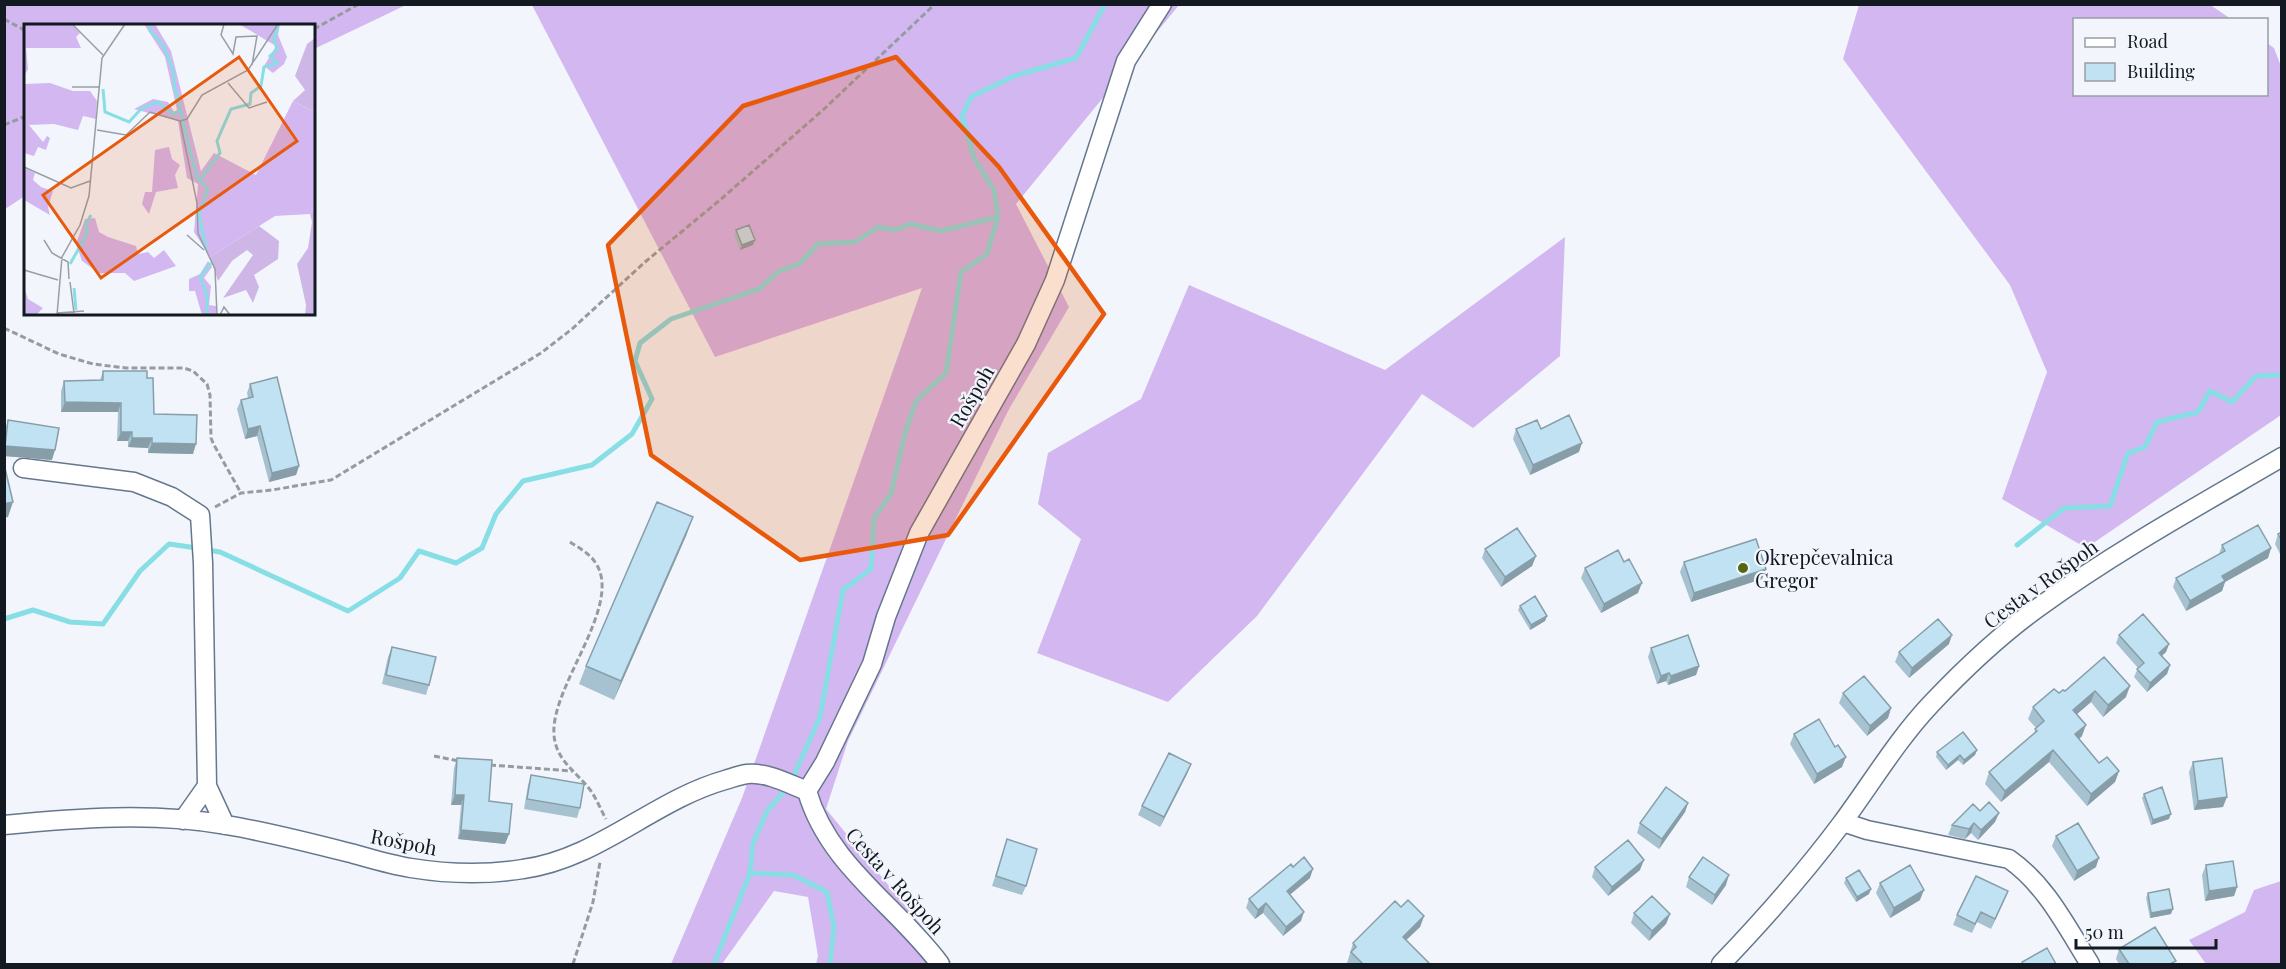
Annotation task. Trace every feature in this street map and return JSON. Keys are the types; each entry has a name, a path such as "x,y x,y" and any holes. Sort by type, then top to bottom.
{"street":[{"name":"Rošpoh","path":"4,825 76,818 183,820 225,825 410,868 457,873 495,873 553,863 598,844 688,793 747,774 777,778 801,789 825,762 872,664 886,617 918,533 1031,334 1055,280 1126,61 1162,4"},
{"name":"Cesta v Rošpoh","path":"1721,964 1788,893 1929,705 1980,655 2038,607 2157,529 2282,457"},
{"path":"22,468 134,482 172,497 201,521 207,786 225,825"},
{"path":"183,820 207,786"},
{"name":"Cesta v Rošpoh","path":"801,789 813,813 842,858 927,946 940,964"},
{"path":"1843,822 1867,830 2009,859 2027,872 2046,894 2090,964"}],"path":[{"path":"315,28 359,4"},
{"path":"201,521 241,494 331,480 541,353 572,329 645,262 823,110 935,4"},
{"path":"4,19 24,30"},
{"path":"4,125 24,117"},
{"path":"4,328 59,354 93,364 109,367 184,368 193,371 207,384 210,395 213,445 241,494"},
{"path":"570,542 595,562 600,573 602,595 594,623 562,695 554,724 556,747 563,760 590,790 615,834"},
{"path":"434,756 463,762"},
{"path":"482,764 572,771"},
{"path":"573,964 598,882 600,866 598,844"}],"highlighted area":[{"path":"896,57 999,167 1104,314 948,535 800,560 651,455 608,245 743,106"}],"shaded area":[{"path":"5,4 406,4 315,49 315,24 24,24 24,197 5,209"},
{"path":"2209,4 2230,18 2073,18 2073,96 2268,96 2268,44 2274,48 2282,69 2281,415 2086,548 2002,499 2047,372 2010,285 1843,59 1859,5"},
{"path":"532,5 1179,5 1016,204 1069,307 1008,411 848,741 826,809 935,942 950,964 816,964 818,956 808,897 774,891 722,964 671,964 742,798 922,288 715,357"},
{"path":"1565,237 1560,356 1473,428 1422,394 1257,616 1168,702 1037,653 1081,539 1038,504 1048,453 1141,399 1189,285 1385,370"},
{"path":"2281,881 2281,964 2206,964 2189,940 2245,912 2254,890"}],"building":[{"path":"749,225 755,240 742,245 736,230"},
{"path":"103,371 147,371 147,378 153,378 154,414 197,415 196,444 152,443 152,438 132,438 132,432 121,432 121,403 65,402 64,381 103,380"},
{"path":"277,377 299,466 272,473 260,426 248,429 241,400 253,397 250,384"},
{"path":"1569,415 1582,443 1533,465 1516,429 1537,420 1541,429"},
{"path":"8,420 59,428 55,450 5,446"},
{"path":"4,464 13,502 4,504"},
{"path":"657,502 693,517 621,681 586,666"},
{"path":"2258,525 2271,548 2222,576 2225,581 2190,601 2176,578 2225,551 2222,545"},
{"path":"1517,528 1536,556 1505,577 1485,549"},
{"path":"1756,539 1766,569 1694,593 1684,562"},
{"path":"1618,550 1624,562 1629,559 1642,583 1604,604 1585,568"},
{"path":"1535,596 1547,616 1531,625 1520,606"},
{"path":"2143,614 2169,644 2159,653 2170,665 2150,683 2137,669 2144,663 2119,635"},
{"path":"1938,619 1952,635 1912,668 1899,652"},
{"path":"1688,635 1699,666 1671,676 1669,673 1661,676 1651,648"},
{"path":"392,647 436,657 429,685 386,675"},
{"path":"2104,657 2130,686 2108,705 2095,691 2073,710 2086,725 2075,734 2099,763 2107,757 2119,771 2091,794 2053,750 2005,791 1989,772 2037,731 2035,729 2044,721 2033,707 2054,689 2059,693 2065,691"},
{"path":"1864,676 1891,708 1870,726 1843,693"},
{"path":"1819,719 1835,747 1838,745 1846,757 1817,774 1794,734"},
{"path":"1963,732 1977,750 1964,760 1960,755 1948,765 1937,752"},
{"path":"1169,753 1191,764 1164,817 1142,806"},
{"path":"457,758 492,760 489,801 512,804 509,834 461,830 464,795 455,795"},
{"path":"2222,758 2227,797 2198,801 2193,762"},
{"path":"531,775 584,784 580,808 527,799"},
{"path":"1666,787 1688,803 1662,839 1640,823"},
{"path":"2162,787 2171,814 2153,820 2144,794"},
{"path":"1989,802 1999,813 1981,830 1974,823 1969,829 1952,825 1973,804 1980,811"},
{"path":"2078,823 2099,858 2077,871 2056,836"},
{"path":"1007,839 1037,849 1026,886 996,876"},
{"path":"1628,840 1644,860 1612,887 1595,867"},
{"path":"1304,857 1313,869 1287,891 1304,912 1286,927 1266,903 1258,910 1249,899 1291,864 1293,867"},
{"path":"1703,857 1729,875 1715,895 1689,877"},
{"path":"2233,861 2237,887 2209,891 2206,865"},
{"path":"1910,865 1924,890 1894,908 1880,883"},
{"path":"1859,870 1871,889 1857,897 1846,878"},
{"path":"1976,876 2008,891 1995,919 1981,912 1975,924 1957,915"},
{"path":"2169,889 2173,909 2151,913 2148,893"},
{"path":"1652,896 1670,914 1652,931 1634,913"},
{"path":"1408,900 1424,916 1403,937 1430,964 1363,964 1351,952 1356,947 1353,943 1395,901 1401,907"},
{"path":"2155,927 2176,961 2170,964 2129,964 2119,949"},
{"path":"2047,948 2056,964 2023,964 2022,962"}],"waterway":[{"path":"714,964 750,873 753,843 767,811 789,786 820,717 843,590 871,569 874,518 891,494 905,433 916,401 946,373 961,272 987,254 998,217 994,190 974,158 962,116 971,97 1014,76 1076,58 1105,4"},
{"path":"207,550 220,552 348,611 400,578 419,551 456,563 482,548 496,514 523,481 592,465 632,434 652,399 635,361 640,343 671,319 759,289 779,271 799,264 818,244 855,242 878,227 895,230 910,224 941,231 998,217"},
{"path":"2017,545 2064,508 2110,506 2128,453 2145,447 2157,422 2198,412 2210,391 2232,402 2256,376 2282,375"},
{"path":"4,619 33,610 70,622 103,624 140,571 169,544 197,548"},
{"path":"750,873 793,875 827,892 834,927 830,964"}],"place":[{"name":"Okrepčevalnica Gregor","path":"1743,568"}]}
